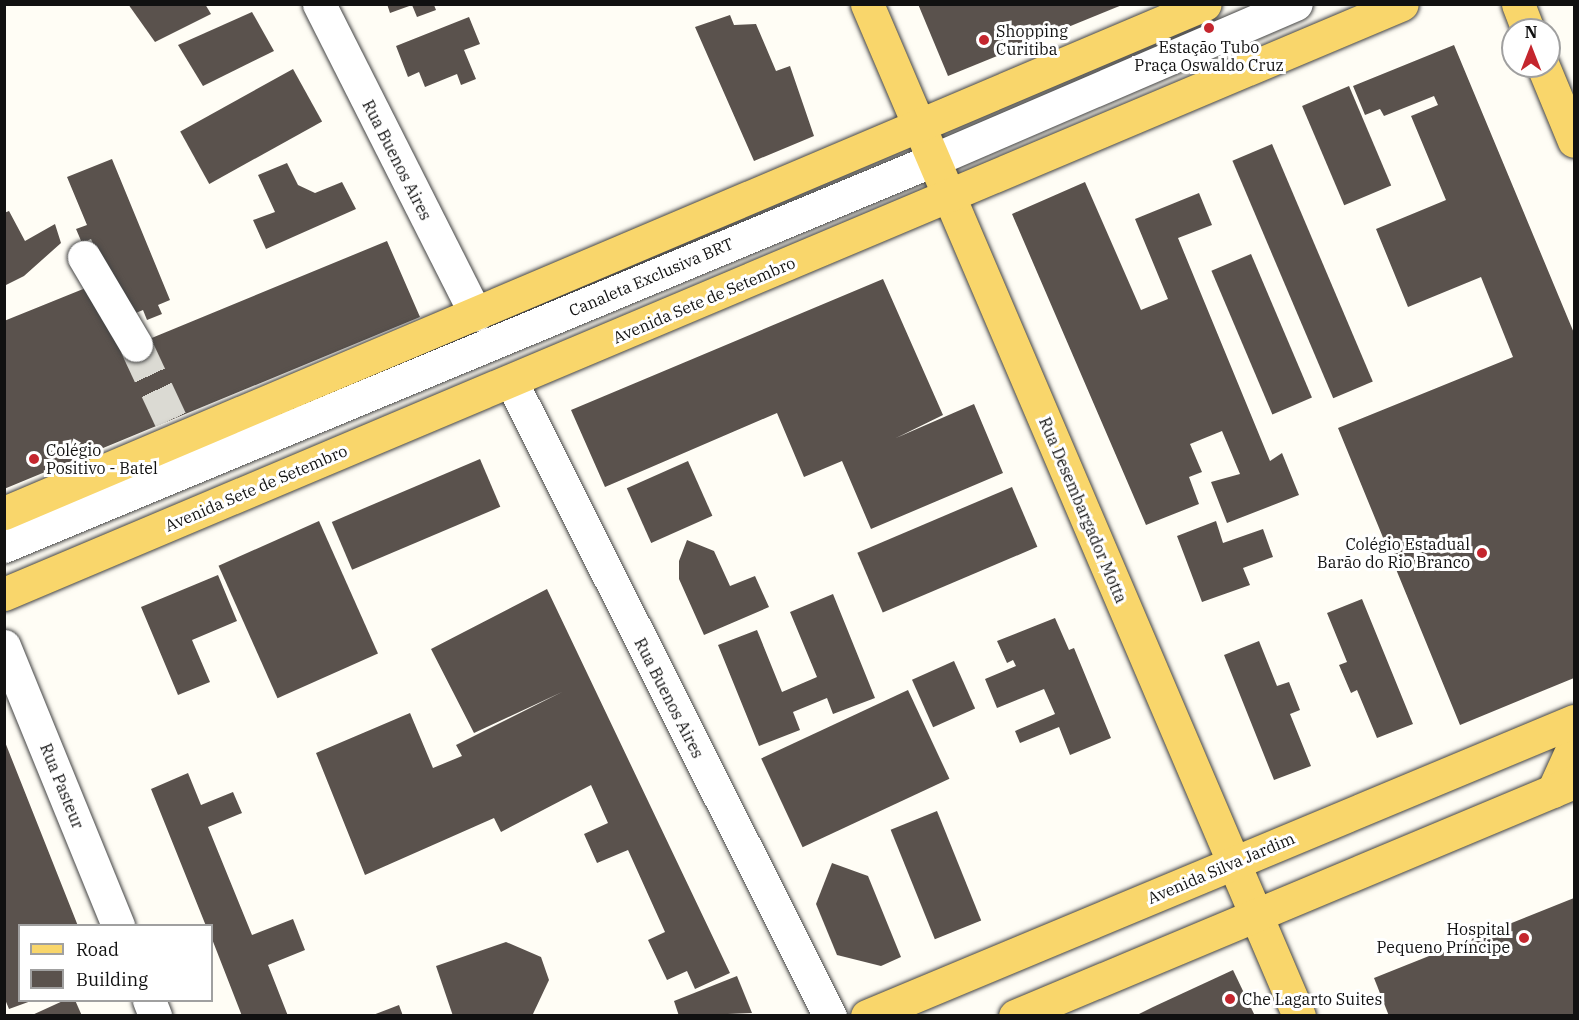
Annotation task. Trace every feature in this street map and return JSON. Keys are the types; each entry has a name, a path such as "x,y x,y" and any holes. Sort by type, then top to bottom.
{"main road":[{"name":"Rua Desembargador Motta","path":"867,4 1299,1016"},
{"path":"4,513 176,430 476,315 1205,4"},
{"name":"Avenida Sete de Setembro","path":"4,594 950,197 1402,4"},
{"path":"1548,78 1575,141"},
{"name":"Avenida Silva Jardim","path":"867,1016 1575,721"},
{"path":"1015,1016 1564,787 1575,745"}],"street":[{"name":"Rua Buenos Aires","path":"319,4 476,315"},
{"name":"Canaleta Exclusiva BRT","path":"4,546 933,160 1296,4"},
{"path":"84,257 136,345"},
{"name":"Rua Buenos Aires","path":"511,381 830,1016"},
{"name":"Rua Pasteur","path":"4,646 117,924"}],"building":[{"path":"128,4 205,4 211,14 155,42"},
{"path":"387,4 411,4 412,5 390,13"},
{"name":"Shopping Curitiba","path":"918,4 1122,4 1122,5 948,76"},
{"path":"412,5 434,5 436,10 417,17"},
{"path":"252,12 274,51 203,86 178,45"},
{"path":"730,15 734,25 756,24 776,71 790,66 814,136 754,161 695,27"},
{"path":"469,17 480,44 464,50 476,79 461,85 457,74 425,87 419,72 408,77 396,46"},
{"name":"Colégio Estadual Barão do Rio Branco","path":"1454,45 1574,333 1574,678 1460,725 1338,428 1513,357 1481,277 1408,307 1376,229 1446,200 1411,116 1438,105 1434,96 1384,116 1380,109 1365,115 1353,86"},
{"path":"293,69 322,121 209,184 180,132"},
{"path":"1349,86 1391,185 1344,205 1302,106"},
{"path":"1272,144 1373,381 1333,398 1232,161"},
{"path":"112,159 170,300 158,305 162,314 147,320 143,310 124,318 91,239 82,243 76,229 87,225 67,177"},
{"path":"287,163 298,185 315,193 342,182 356,209 266,249 253,220 275,212 258,175"},
{"path":"1085,182 1141,310 1168,299 1135,219 1199,193 1212,225 1178,238 1270,461 1282,453 1299,495 1227,523 1211,482 1240,474 1222,431 1190,444 1202,472 1189,477 1199,504 1146,525 1012,214"},
{"path":"9,211 25,241 55,224 61,243 24,276 4,286 4,213"},
{"path":"387,241 420,317 4,489 4,321 98,283 125,349"},
{"path":"1251,254 1312,398 1272,414 1211,271"},
{"path":"883,279 943,415 896,438 974,404 1003,473 871,529 842,461 804,477 777,413 605,487 571,410"},
{"path":"480,459 500,507 352,570 332,522"},
{"path":"688,461 712,516 651,543 627,488"},
{"path":"1012,487 1037,547 883,612 857,553"},
{"path":"319,521 378,653 277,698 219,566"},
{"path":"1216,521 1223,543 1263,529 1273,557 1243,568 1250,585 1202,602 1177,536"},
{"path":"687,540 714,551 730,586 755,576 769,607 704,635 679,579 679,561"},
{"path":"218,575 237,621 192,640 210,682 178,695 141,607"},
{"path":"547,589 730,973 695,989 687,971 667,980 648,940 665,932 628,850 597,863 584,834 608,823 591,785 501,832 494,818 365,875 316,753 410,713 433,768 462,756 456,745 562,692 474,733 431,649"},
{"path":"833,594 875,698 833,714 827,698 793,712 800,730 759,746 718,645 757,630 782,692 817,677 790,612"},
{"path":"1362,599 1413,724 1377,738 1357,690 1351,693 1339,665 1347,662 1327,613"},
{"path":"1055,618 1069,650 1074,648 1111,738 1070,755 1059,727 1020,743 1015,731 1055,714 1044,689 997,708 985,679 1016,666 1013,660 1007,663 997,641"},
{"path":"1259,641 1277,686 1289,682 1300,710 1290,714 1311,766 1274,780 1224,655"},
{"path":"954,661 975,709 933,727 912,680"},
{"path":"908,690 949,779 803,847 761,758"},
{"path":"5,742 77,924 18,924 18,1002 28,1002 9,1009 4,997"},
{"path":"188,773 201,805 233,792 242,813 208,827 252,935 293,919 305,950 268,965 288,1016 242,1016 213,942 213,924 205,924 151,789"},
{"path":"937,811 981,920 935,939 891,830"},
{"path":"832,863 868,876 901,957 881,966 837,955 816,904"},
{"name":"Hospital Pequeno Príncipe","path":"1574,898 1574,1016 1389,1016 1374,978"},
{"path":"506,942 541,957 549,980 532,1016 453,1016 436,966"},
{"path":"1233,970 1255,1016 1135,1016 1153,1007"},
{"path":"737,976 752,1013 679,1016 674,1001"},
{"path":"61,1002 76,1002 82,1016 30,1016"},
{"path":"399,1005 403,1016 373,1016 373,1015"}],"tunnel":[{"path":"136,345 171,420"}],"place":[{"name":"Estação Tubo Praça Oswaldo Cruz","path":"1209,28"},
{"name":"Shopping Curitiba","path":"984,40"},
{"name":"Colégio Positivo - Batel","path":"34,459"},
{"name":"Colégio Estadual Barão do Rio Branco","path":"1482,553"},
{"name":"Hospital Pequeno Príncipe","path":"1524,938"},
{"name":"Che Lagarto Suites","path":"1230,999"}]}
